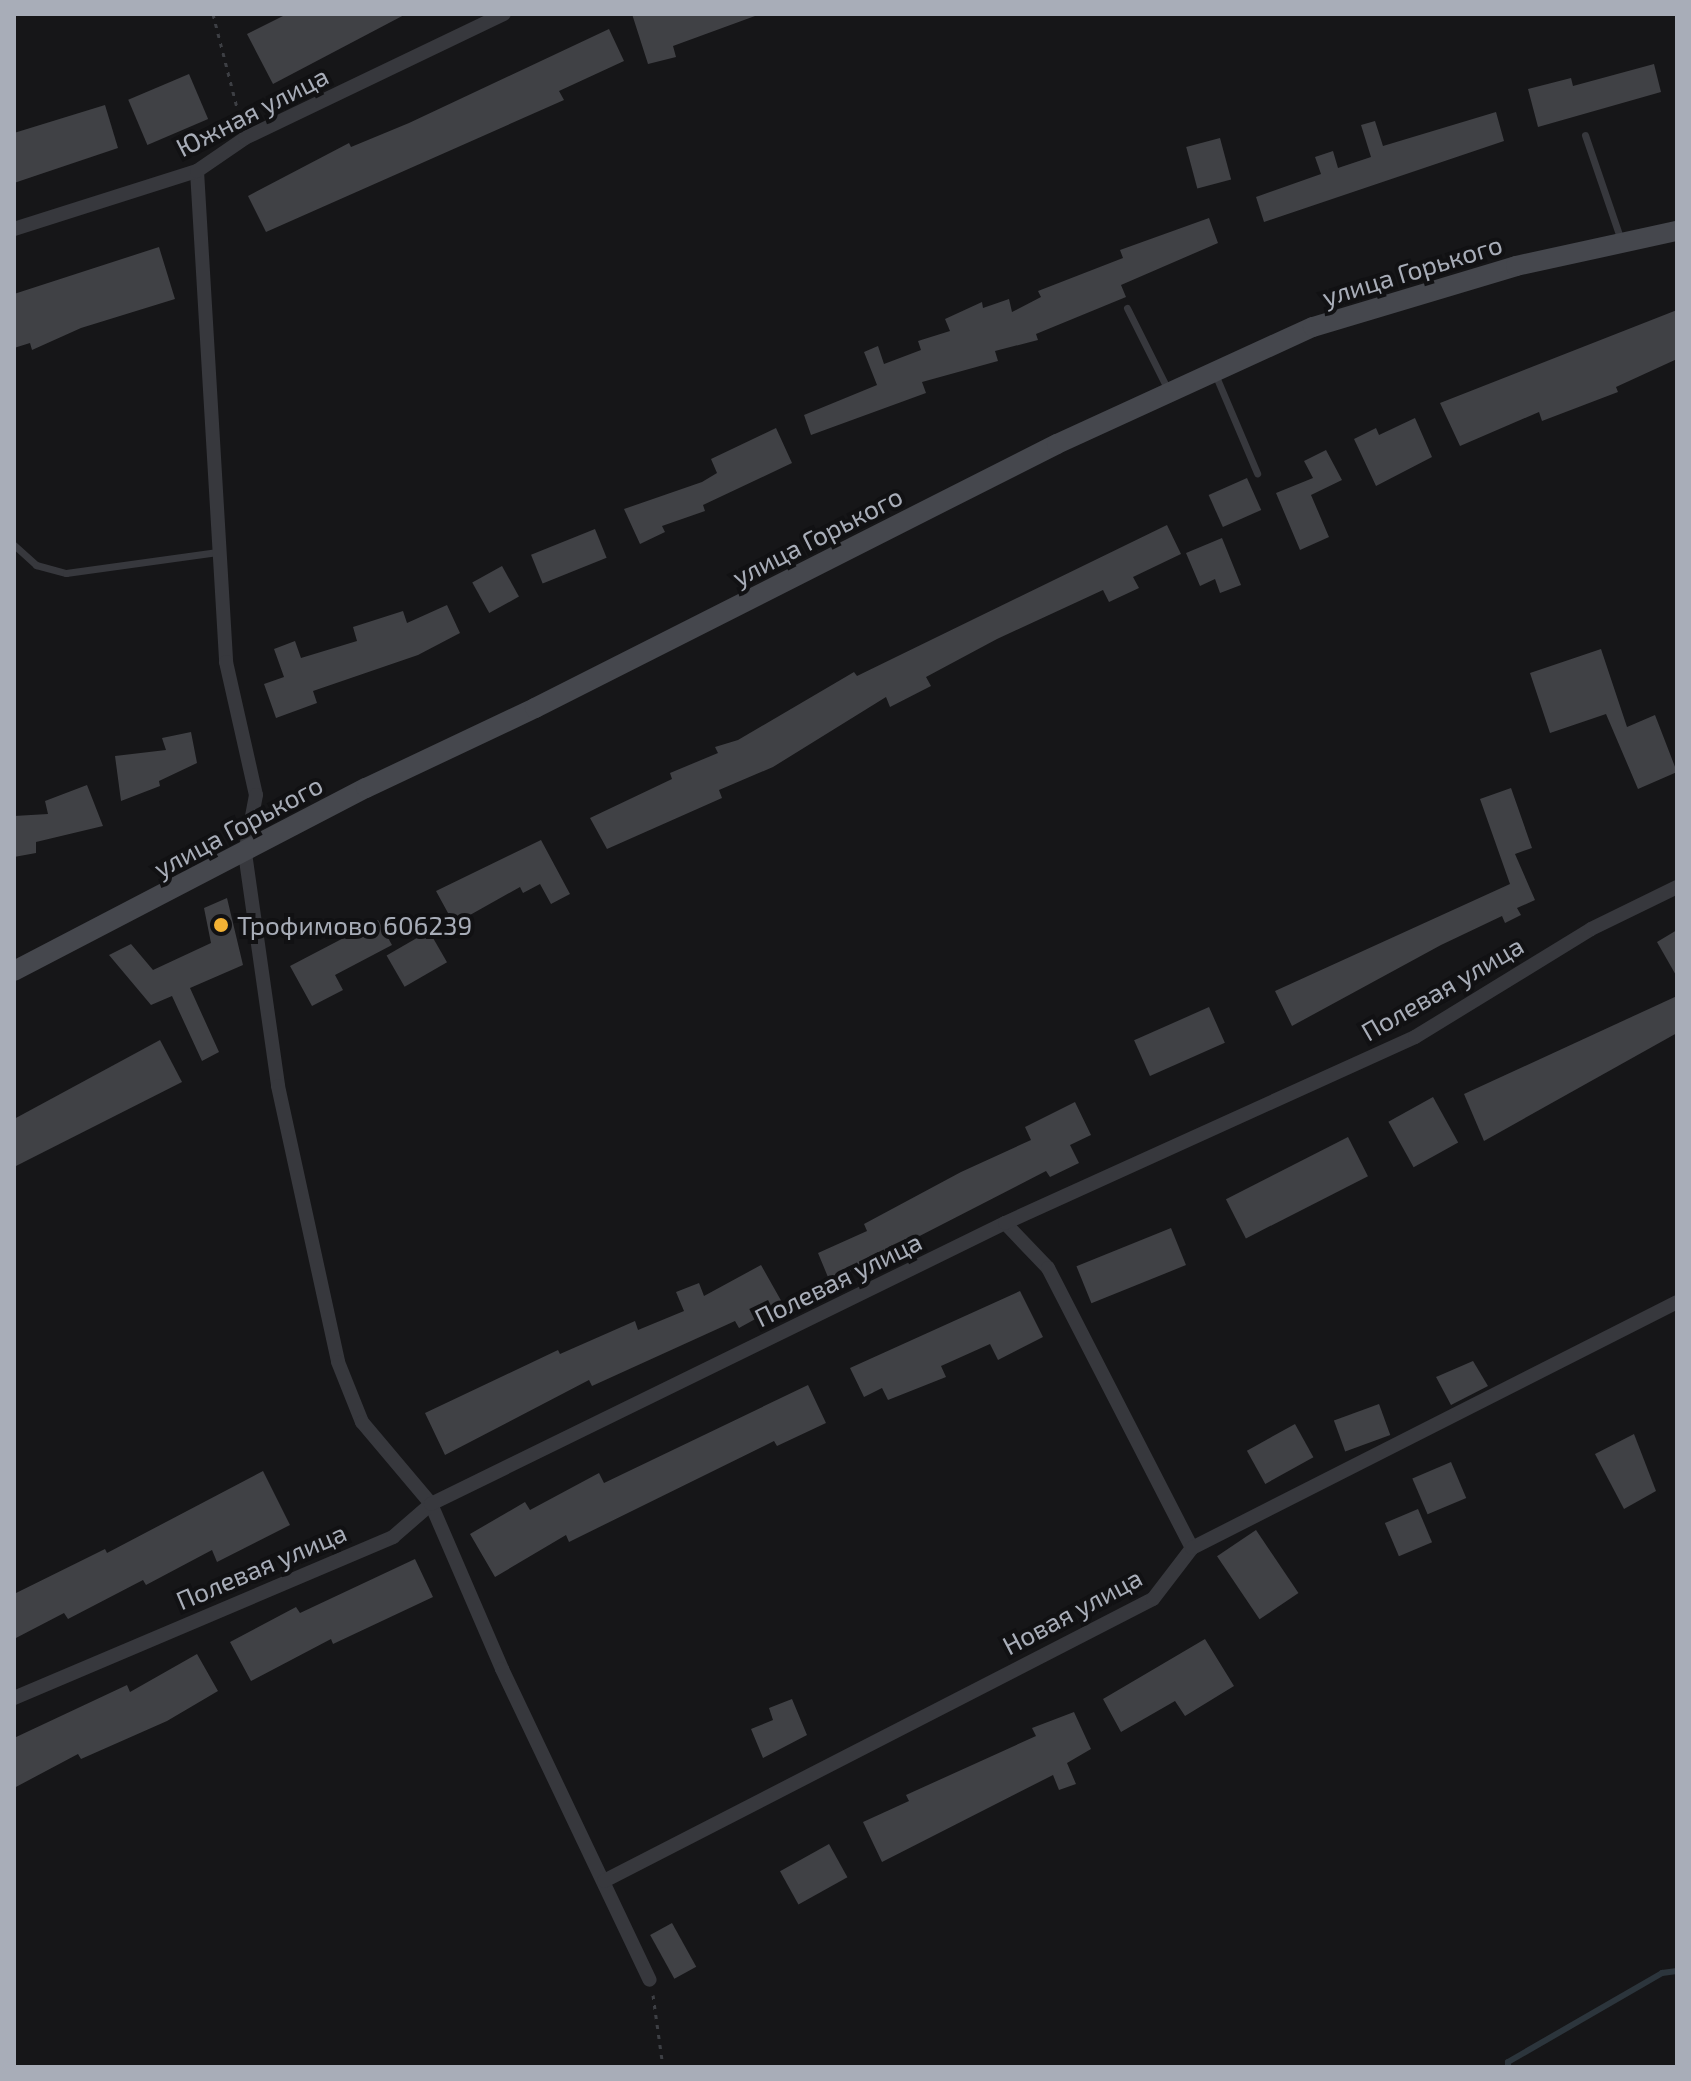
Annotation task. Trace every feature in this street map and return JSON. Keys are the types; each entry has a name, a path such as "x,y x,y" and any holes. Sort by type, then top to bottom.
{"main road":[{"name":"улица Горького","path":"14,971 366,788 1169,392 1313,327 1516,266 1677,231"}],"street":[{"name":"Южная улица","path":"14,229 197,171 245,138 504,14"},
{"path":"197,171 226,662 256,795 245,853 278,1086 338,1362 362,1422 431,1504 502,1669 650,1980"},
{"name":"Полевая улица","path":"14,1698 393,1537 431,1504 1005,1223 1415,1037 1591,929 1677,887"},
{"path":"1005,1223 1048,1268 1192,1548"},
{"name":"Новая улица","path":"604,1881 1141,1606 1173,1578 1192,1548 1677,1302"}],"lane":[{"path":"1585,135 1622,242"},
{"path":"1127,308 1169,392"},
{"path":"1214,372 1257,473"},
{"path":"14,545 36,565 66,573 218,552"}],"path":[{"path":"213,14 245,138"},
{"path":"650,1980 663,2067"}],"building":[{"path":"287,14 406,14 273,84 247,34"},
{"path":"632,14 755,16 673,46 676,57 648,64"},
{"path":"609,29 624,61 559,91 564,100 266,232 248,196 349,143 351,147 409,123"},
{"path":"1654,64 1661,92 1538,127 1528,89 1571,78 1573,86"},
{"path":"189,74 208,119 147,145 128,100"},
{"path":"105,105 118,148 14,183 14,133"},
{"path":"1496,112 1504,141 1264,222 1256,197 1321,174 1315,157 1333,151 1338,168 1371,157 1361,125 1375,121 1383,146"},
{"path":"1220,138 1231,180 1197,189 1186,147"},
{"path":"1209,218 1218,243 1121,285 1126,297 1036,334 1038,340 995,351 998,361 922,382 926,393 811,435 804,415 877,385 864,352 878,346 884,364 921,350 918,341 950,331 945,319 982,302 983,308 1009,299 1012,312 1041,297 1038,291 1123,258 1120,250"},
{"path":"159,247 175,299 81,328 32,350 30,343 14,348 14,294"},
{"path":"1677,310 1677,359 1616,387 1618,392 1542,421 1539,412 1460,446 1440,403"},
{"path":"1415,418 1432,457 1376,486 1354,439 1376,428 1379,435"},
{"path":"776,428 792,463 703,505 705,511 662,526 665,532 640,544 624,509 702,482 717,473 711,459"},
{"path":"1326,450 1342,480 1311,495 1329,537 1300,550 1276,493 1313,478 1304,461"},
{"path":"1247,478 1261,510 1223,527 1209,495"},
{"path":"1167,525 1181,554 1133,577 1139,588 1109,602 1103,590 997,639 926,677 931,686 890,707 886,697 773,767 719,790 722,798 607,849 590,818 672,779 670,773 718,753 715,747 738,740 854,672 857,676"},
{"path":"595,529 607,558 543,584 531,555"},
{"path":"1222,538 1241,585 1220,593 1215,579 1200,586 1186,553"},
{"path":"502,566 519,597 489,613 472,582"},
{"path":"447,605 460,633 418,655 313,691 317,703 276,718 264,684 284,677 274,649 295,641 301,658 357,641 353,627 403,611 407,623"},
{"path":"1601,649 1627,727 1655,715 1677,772 1638,789 1606,714 1550,733 1530,673"},
{"path":"191,732 197,763 159,781 160,786 121,801 115,756 166,750 162,738"},
{"path":"87,785 103,826 36,842 36,853 14,857 14,816 48,814 45,801"},
{"path":"1511,788 1532,848 1515,854 1535,900 1517,908 1521,915 1505,923 1502,916 1441,945 1292,1026 1275,991 1510,884 1480,799"},
{"path":"541,840 570,894 551,904 540,884 523,893 520,887 454,924 436,891"},
{"path":"227,898 243,965 190,988 219,1052 202,1061 172,996 151,1005 109,955 131,944 153,970 211,943 204,908"},
{"path":"378,920 392,945 335,975 343,990 312,1006 290,966"},
{"path":"1677,930 1677,977 1657,942"},
{"path":"429,931 447,962 405,987 387,956"},
{"path":"1677,996 1677,1033 1484,1141 1464,1094"},
{"path":"1209,1007 1225,1043 1150,1076 1134,1040"},
{"path":"160,1040 182,1082 14,1167 14,1119"},
{"path":"1433,1097 1458,1142 1414,1167 1388,1122"},
{"path":"1075,1102 1091,1135 1070,1145 1079,1163 1050,1177 1046,1171 830,1282 818,1253 867,1231 864,1224 961,1172 1031,1140 1025,1127"},
{"path":"1348,1137 1368,1176 1246,1238 1226,1199"},
{"path":"1171,1228 1186,1265 1091,1303 1076,1266"},
{"path":"761,1265 783,1304 739,1328 735,1321 592,1386 589,1380 445,1455 425,1413 558,1350 560,1354 635,1321 638,1330 684,1311 676,1292 699,1283 704,1296"},
{"path":"1020,1291 1043,1337 998,1360 990,1344 941,1366 946,1377 888,1400 882,1388 864,1397 850,1368"},
{"path":"1473,1361 1488,1386 1451,1405 1436,1377"},
{"path":"808,1385 826,1423 777,1446 774,1441 569,1542 566,1535 495,1577 470,1534 525,1502 530,1510 599,1473 604,1483"},
{"path":"1379,1404 1390,1435 1345,1451 1334,1420"},
{"path":"1295,1424 1313,1457 1265,1484 1247,1451"},
{"path":"1634,1434 1656,1491 1624,1509 1595,1454"},
{"path":"1451,1462 1466,1498 1428,1514 1412,1478"},
{"path":"263,1471 290,1525 217,1562 212,1550 146,1585 143,1580 68,1619 64,1613 14,1639 14,1594 105,1549 107,1553"},
{"path":"1418,1509 1432,1542 1399,1556 1385,1523"},
{"path":"1256,1530 1298,1593 1260,1619 1217,1556"},
{"path":"415,1559 433,1597 333,1644 331,1639 251,1681 230,1642 296,1607 300,1613"},
{"path":"1205,1639 1234,1686 1185,1716 1175,1701 1121,1732 1103,1699"},
{"path":"197,1654 218,1691 167,1721 81,1759 78,1754 14,1788 14,1738 127,1685 130,1692"},
{"path":"792,1699 807,1735 763,1758 751,1729 773,1720 769,1708"},
{"path":"1074,1712 1091,1749 1067,1763 1076,1784 1059,1790 1053,1775 882,1862 863,1822 909,1801 906,1795 1036,1736 1032,1728"},
{"path":"829,1844 847,1877 798,1904 780,1871"},
{"path":"672,1923 696,1967 674,1979 650,1935"}],"waterway":[{"path":"1508,2067 1508,2062 1662,1973 1677,1971"}],"place":[{"name":"Трофимово 606239","path":"221,925"}]}
